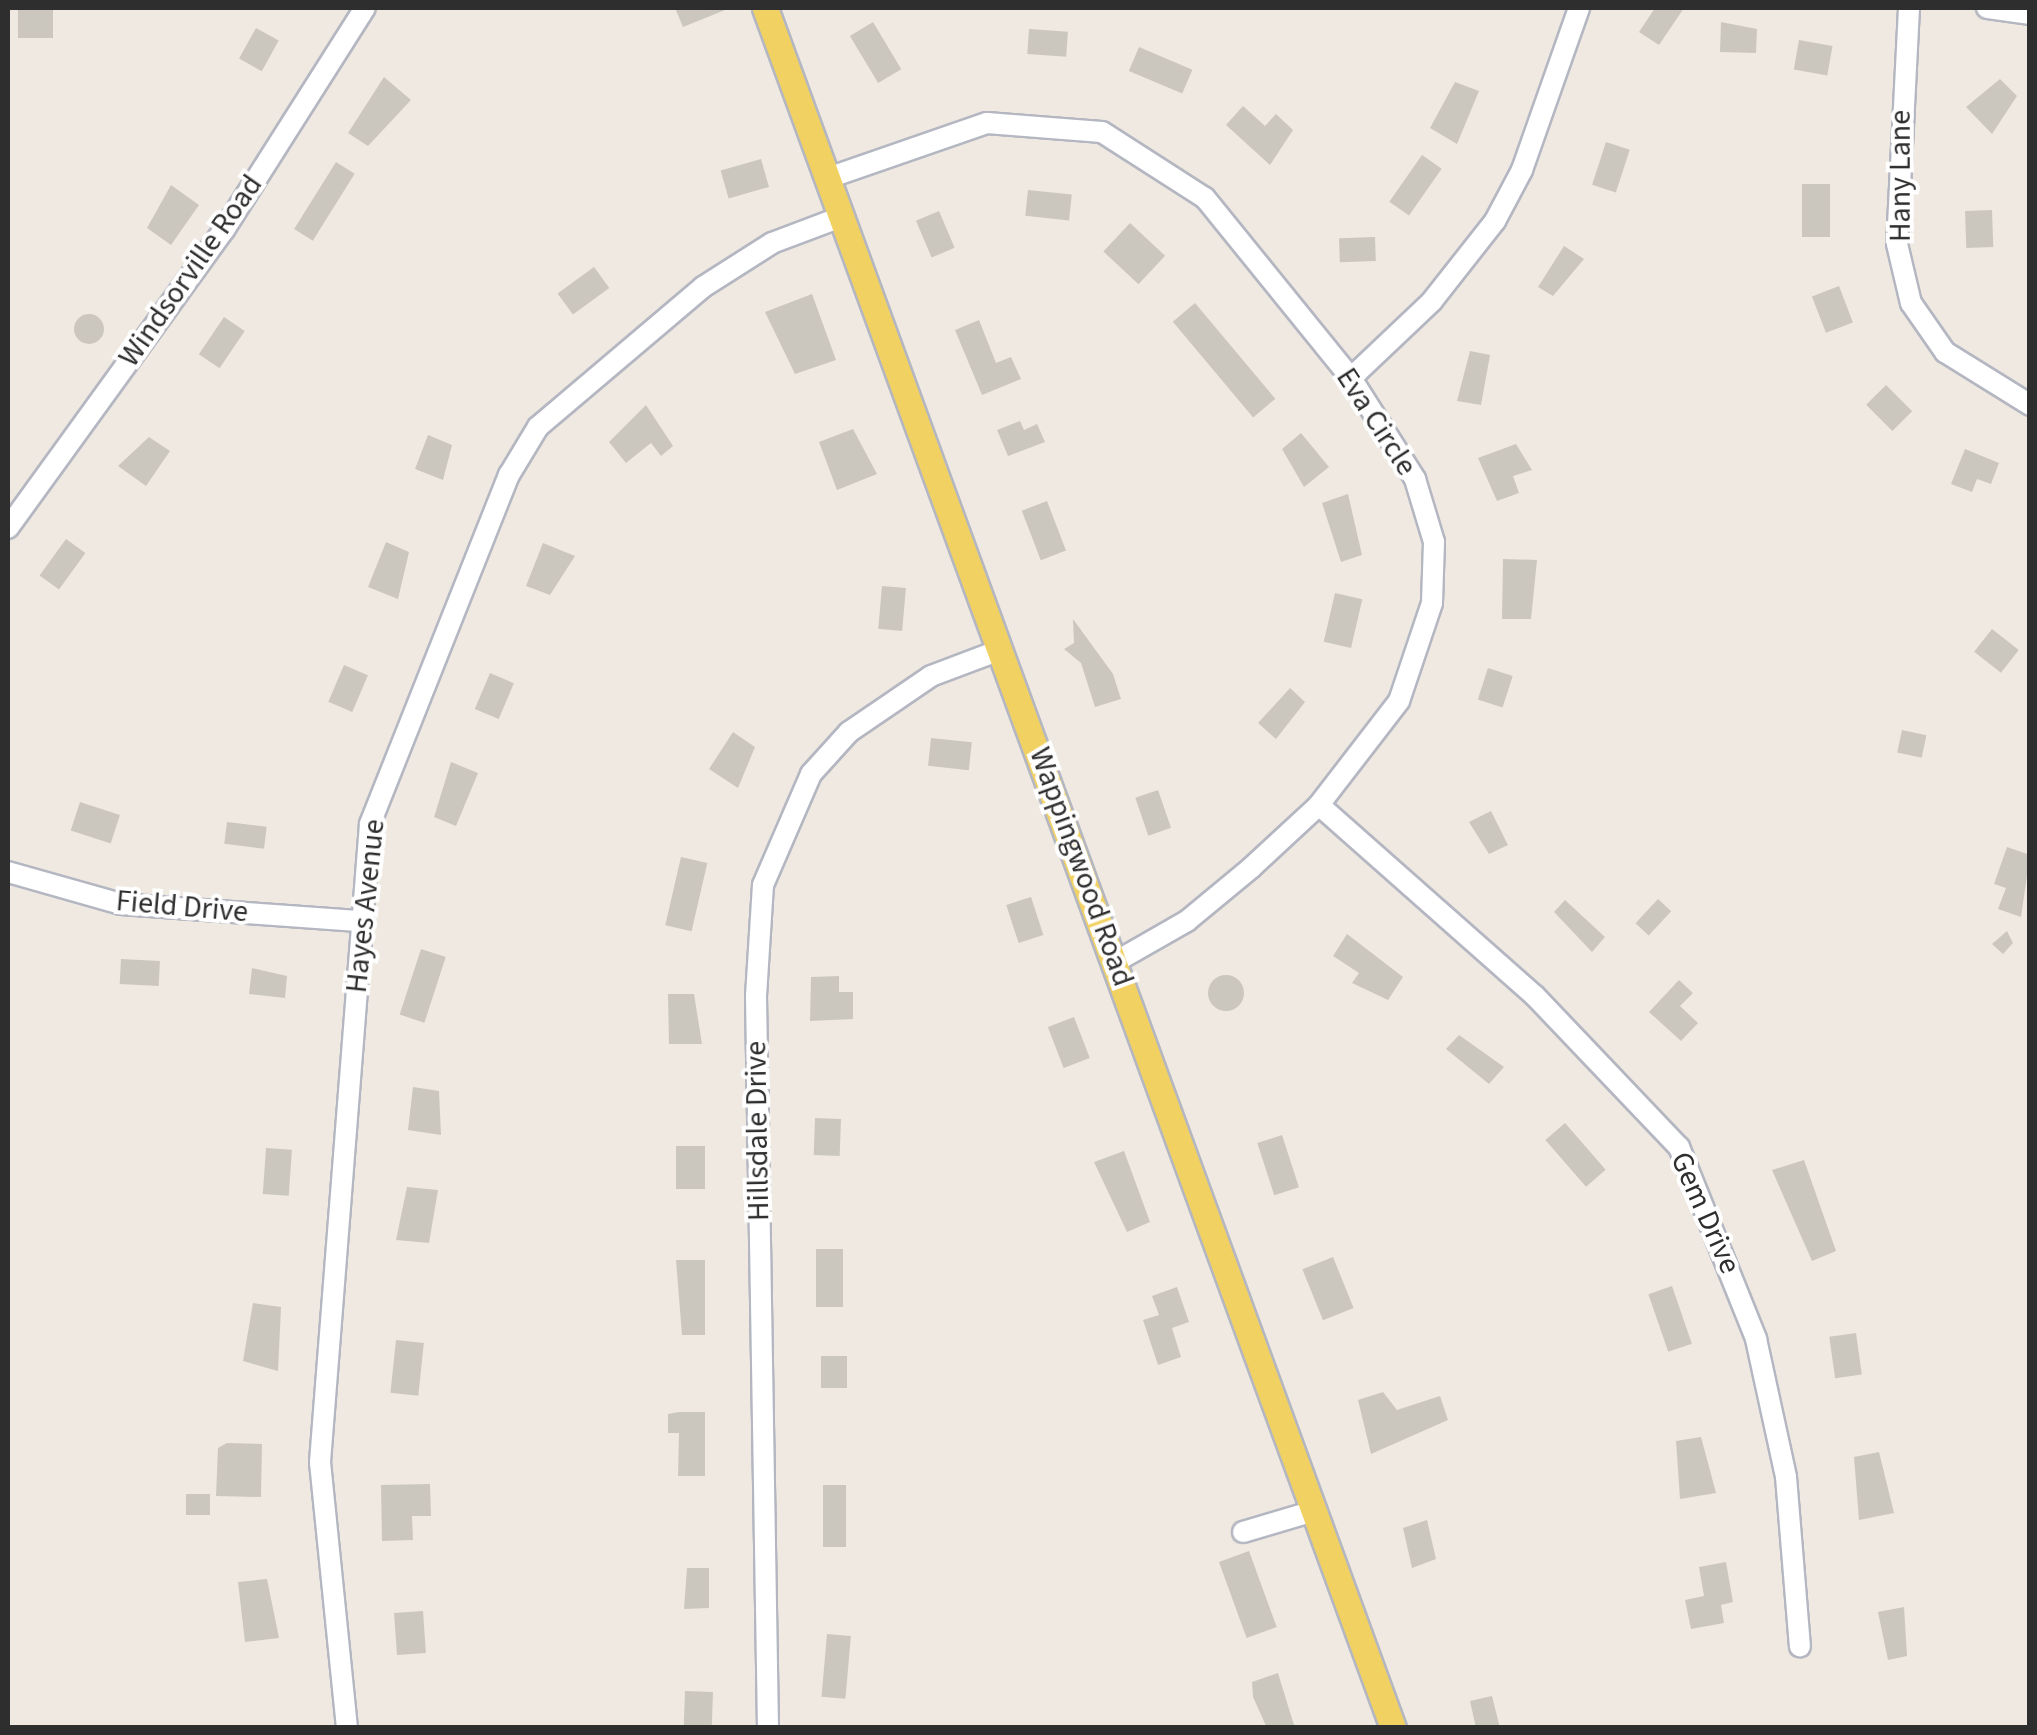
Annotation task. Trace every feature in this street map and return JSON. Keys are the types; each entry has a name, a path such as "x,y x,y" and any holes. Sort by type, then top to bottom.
{"main road":[{"name":"Wappingwood Road","path":"765,8 1393,1728"}],"street":[{"name":"Windsorville Road","path":"8,528 224,230 365,8"},
{"path":"1352,378 1432,301 1494,221 1522,170 1579,8"},
{"name":"Hany Lane","path":"1909,8 1898,244 1911,303 1946,352 2030,405"},
{"path":"1986,8 2030,14"},
{"name":"Eva Circle","path":"828,178 987,123 1102,132 1205,198 1352,378 1415,479 1434,542 1432,603 1399,701 1319,805 1187,921 1115,962"},
{"name":"Hayes Avenue","path":"347,1728 320,1462 370,824 390,764 509,474 538,427 704,287 772,244 841,217"},
{"name":"Hillsdale Drive","path":"768,1728 756,996 763,884 811,774 849,732 898,695 1000,650"},
{"name":"Gem Drive","path":"1319,805 1535,996 1679,1147 1756,1339 1786,1477 1800,1646"},
{"name":"Field Drive","path":"8,872 120,904 361,921"},
{"path":"1243,1532 1314,1511"}],"building":[{"path":"18,8 53,8 53,38 18,38"},
{"path":"675,8 730,8 683,27"},
{"path":"1655,8 1684,8 1659,45 1639,32"},
{"path":"873,22 901,69 878,83 850,36"},
{"path":"1721,22 1757,29 1756,53 1720,52"},
{"path":"256,28 279,41 262,71 239,59"},
{"path":"1029,29 1068,32 1066,57 1027,54"},
{"path":"1799,40 1832,46 1827,75 1794,70"},
{"path":"1139,47 1192,70 1182,94 1129,71"},
{"path":"384,77 411,100 368,146 348,133"},
{"path":"2000,79 2017,96 1992,134 1966,107"},
{"path":"1455,82 1479,91 1457,144 1430,128"},
{"path":"1243,106 1265,126 1276,114 1293,130 1270,165 1226,125"},
{"path":"1606,142 1630,150 1616,193 1592,185"},
{"path":"1422,155 1442,169 1409,215 1389,202"},
{"path":"761,159 769,187 729,198 721,171"},
{"path":"336,162 355,174 313,241 294,229"},
{"path":"1802,184 1830,184 1830,237 1802,237"},
{"path":"171,185 199,205 171,245 147,228"},
{"path":"1028,190 1072,195 1069,220 1025,216"},
{"path":"1992,210 1993,247 1966,248 1965,211"},
{"path":"939,211 955,248 932,258 916,221"},
{"path":"1130,223 1165,256 1139,284 1103,252"},
{"path":"1375,237 1376,261 1340,262 1339,238"},
{"path":"1564,246 1584,259 1553,296 1538,287"},
{"path":"594,267 609,288 573,314 558,293"},
{"path":"1839,286 1853,322 1826,333 1812,296"},
{"path":"812,294 836,360 795,374 765,312"},
{"path":"1195,303 1275,399 1253,417 1173,322"},
{"path":"89,314 100,318 104,329 100,340 89,344 78,340 74,329 78,318"},
{"path":"224,317 245,331 220,368 199,354"},
{"path":"979,320 996,363 1011,357 1021,379 982,395 955,330"},
{"path":"1470,351 1490,355 1481,405 1457,401"},
{"path":"1886,385 1912,411 1892,431 1866,405"},
{"path":"646,405 673,446 661,456 651,443 626,463 609,442"},
{"path":"1020,421 1024,430 1037,424 1045,442 1008,456 997,430"},
{"path":"853,429 877,474 837,490 819,442"},
{"path":"1301,433 1329,467 1304,487 1282,449"},
{"path":"428,435 452,445 443,480 415,469"},
{"path":"149,437 170,451 146,486 118,466"},
{"path":"1516,444 1532,470 1513,476 1519,493 1497,501 1478,458"},
{"path":"1965,449 1999,463 1991,484 1977,479 1972,492 1951,484"},
{"path":"1348,494 1362,555 1341,562 1322,503"},
{"path":"1047,501 1066,550 1041,560 1022,511"},
{"path":"66,539 85,553 59,590 40,575"},
{"path":"386,542 409,552 398,599 368,587"},
{"path":"543,543 575,556 550,595 526,586"},
{"path":"1503,559 1537,560 1531,619 1502,619"},
{"path":"882,586 906,588 902,631 878,629"},
{"path":"1335,593 1362,599 1351,648 1324,642"},
{"path":"1073,619 1113,674 1121,699 1095,707 1081,663 1064,649 1074,643"},
{"path":"1992,629 2019,650 2001,673 1974,652"},
{"path":"344,665 368,675 352,712 328,702"},
{"path":"1488,668 1513,676 1503,707 1478,699"},
{"path":"490,673 514,683 499,719 475,709"},
{"path":"1290,688 1305,702 1276,739 1258,723"},
{"path":"1902,730 1926,735 1922,758 1897,752"},
{"path":"733,732 755,747 738,788 709,769"},
{"path":"931,738 972,742 969,770 928,766"},
{"path":"451,762 478,773 456,826 434,817"},
{"path":"1158,790 1171,828 1148,836 1135,798"},
{"path":"80,802 120,815 111,844 71,831"},
{"path":"1491,811 1508,845 1489,854 1469,822"},
{"path":"227,822 267,827 264,849 224,844"},
{"path":"2007,847 2030,855 2021,917 1998,909 2006,888 1994,884"},
{"path":"681,857 707,863 692,931 665,925"},
{"path":"1031,897 1043,935 1019,943 1006,905"},
{"path":"1658,899 1671,911 1649,935 1635,923"},
{"path":"1565,900 1605,937 1592,952 1554,912"},
{"path":"2007,931 2013,943 2003,954 1992,944"},
{"path":"1347,934 1403,977 1388,1000 1352,983 1359,973 1333,956"},
{"path":"421,949 446,957 424,1023 400,1015"},
{"path":"121,959 160,961 159,986 120,984"},
{"path":"252,968 287,976 285,998 249,994"},
{"path":"1226,975 1239,980 1244,993 1239,1006 1226,1011 1213,1006 1208,993 1213,980"},
{"path":"839,976 839,992 853,992 853,1019 810,1021 811,977"},
{"path":"1679,980 1693,993 1680,1006 1698,1023 1681,1041 1649,1012"},
{"path":"668,994 694,994 702,1044 669,1044"},
{"path":"1074,1017 1090,1058 1064,1068 1048,1027"},
{"path":"1459,1035 1504,1067 1489,1084 1446,1049"},
{"path":"413,1087 439,1091 441,1135 408,1130"},
{"path":"815,1118 841,1119 840,1156 814,1155"},
{"path":"1565,1123 1606,1170 1586,1187 1545,1140"},
{"path":"1282,1135 1299,1187 1274,1195 1257,1143"},
{"path":"676,1146 705,1146 705,1189 676,1189"},
{"path":"266,1148 292,1150 289,1196 263,1194"},
{"path":"1124,1151 1150,1222 1127,1232 1094,1162"},
{"path":"1804,1160 1836,1251 1812,1261 1772,1170"},
{"path":"407,1187 438,1190 429,1243 396,1240"},
{"path":"816,1249 843,1249 843,1307 816,1307"},
{"path":"1333,1257 1354,1308 1323,1320 1302,1269"},
{"path":"676,1260 705,1260 705,1335 682,1335"},
{"path":"1672,1286 1692,1344 1668,1352 1648,1294"},
{"path":"1177,1287 1189,1322 1172,1328 1181,1357 1158,1365 1143,1320 1159,1315 1152,1296"},
{"path":"253,1303 281,1307 278,1371 243,1361"},
{"path":"1856,1333 1862,1375 1835,1378 1829,1337"},
{"path":"396,1340 424,1343 418,1396 390,1393"},
{"path":"821,1356 847,1356 847,1388 821,1388"},
{"path":"1383,1392 1397,1410 1440,1396 1448,1420 1371,1454 1358,1400"},
{"path":"705,1412 705,1476 678,1476 679,1433 668,1433 668,1414"},
{"path":"1701,1437 1716,1493 1680,1499 1676,1441"},
{"path":"227,1443 262,1444 261,1497 216,1496 218,1448"},
{"path":"1879,1452 1894,1513 1859,1520 1854,1457"},
{"path":"430,1484 431,1516 412,1516 413,1540 382,1541 381,1485"},
{"path":"823,1485 846,1485 846,1547 823,1547"},
{"path":"186,1494 210,1494 210,1515 186,1515"},
{"path":"1427,1520 1436,1559 1412,1568 1403,1528"},
{"path":"1249,1551 1277,1627 1247,1638 1219,1562"},
{"path":"1726,1562 1733,1602 1721,1605 1724,1623 1691,1629 1685,1600 1704,1596 1699,1567"},
{"path":"687,1568 709,1568 709,1608 684,1609"},
{"path":"267,1579 279,1638 245,1642 238,1582"},
{"path":"1904,1607 1907,1656 1888,1660 1878,1612"},
{"path":"423,1611 426,1653 397,1655 394,1613"},
{"path":"827,1634 851,1636 845,1699 822,1697"},
{"path":"1278,1673 1295,1728 1267,1728 1253,1697 1252,1682"},
{"path":"685,1691 713,1692 712,1728 684,1728"},
{"path":"1492,1696 1500,1728 1476,1728 1470,1701"}]}
